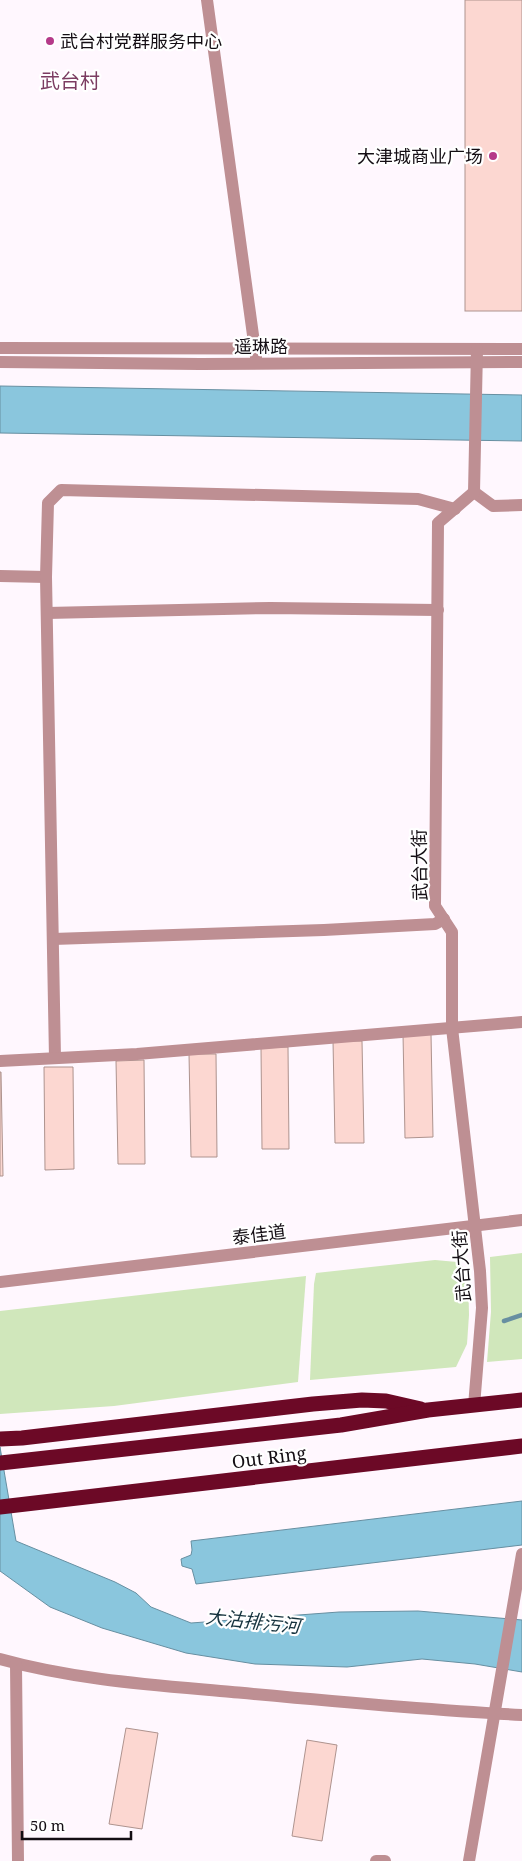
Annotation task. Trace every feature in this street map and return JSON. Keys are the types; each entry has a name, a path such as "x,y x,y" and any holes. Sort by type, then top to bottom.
{"highway":[{"path":"0,1439 362,1400 386,1401 428,1410"},
{"name":"Out Ring","path":"0,1463 341,1425 428,1410 522,1400"},
{"name":"Out Ring","path":"0,1507 522,1446"}],"street":[{"path":"207,0 256,349 256,364"},
{"name":"遥琳路","path":"0,348 522,349"},
{"path":"477,349 474,492 493,506 522,505"},
{"name":"遥琳路","path":"0,362 256,364 522,362"},
{"path":"55,1058 46,577 48,503 61,490 418,499 455,509"},
{"name":"武台大街","path":"474,492 438,523 436,906 452,932 452,1028 480,1271 482,1308 474,1406"},
{"path":"0,576 46,577"},
{"path":"47,613 270,608 438,610"},
{"path":"53,939 416,925 435,924 444,919"},
{"path":"0,1061 137,1054 522,1022"},
{"name":"泰佳道","path":"0,1282 522,1220"},
{"path":"469,1861 522,1556"},
{"path":"0,1659 16,1664 115,1681 439,1711 522,1715"},
{"path":"16,1664 18,1861"},
{"path":"376,1861 385,1861"}],"green space":[{"path":"522,1253 522,1359 487,1362 491,1312 490,1257"},
{"path":"435,1260 457,1262 468,1271 469,1315 467,1344 456,1367 310,1380 316,1273"},
{"path":"306,1276 298,1382 114,1406 0,1414 0,1311"}],"water":[{"path":"0,386 522,395 522,441 0,433"},
{"name":"大沽排污河","path":"0,1447 16,1541 115,1582 136,1593 151,1607 191,1623 339,1612 418,1611 522,1620 522,1672 475,1664 422,1659 347,1667 255,1664 186,1653 102,1628 50,1607 0,1571"},
{"path":"522,1501 522,1545 196,1584 192,1569 182,1566 181,1559 191,1555 191,1541"}],"building":[{"name":"大津城商业广场","path":"465,0 522,0 522,311 465,311"},
{"path":"403,1034 431,1034 433,1137 405,1138"},
{"path":"333,1041 362,1041 364,1143 335,1143"},
{"path":"288,1047 289,1149 262,1149 261,1048"},
{"path":"189,1054 216,1054 217,1157 191,1157"},
{"path":"144,1060 145,1164 118,1164 116,1061"},
{"path":"44,1067 73,1067 74,1169 45,1170"},
{"path":"1,1072 3,1176 0,1176"},
{"path":"126,1728 158,1733 142,1829 109,1824"},
{"path":"307,1740 337,1745 322,1841 292,1836"}],"waterway":[{"path":"504,1321 522,1315"}],"place":[{"name":"武台村党群服务中心","path":"50,41"},
{"name":"大津城商业广场","path":"493,156"}],"district":[{"name":"武台村","path":"70,80"}]}
